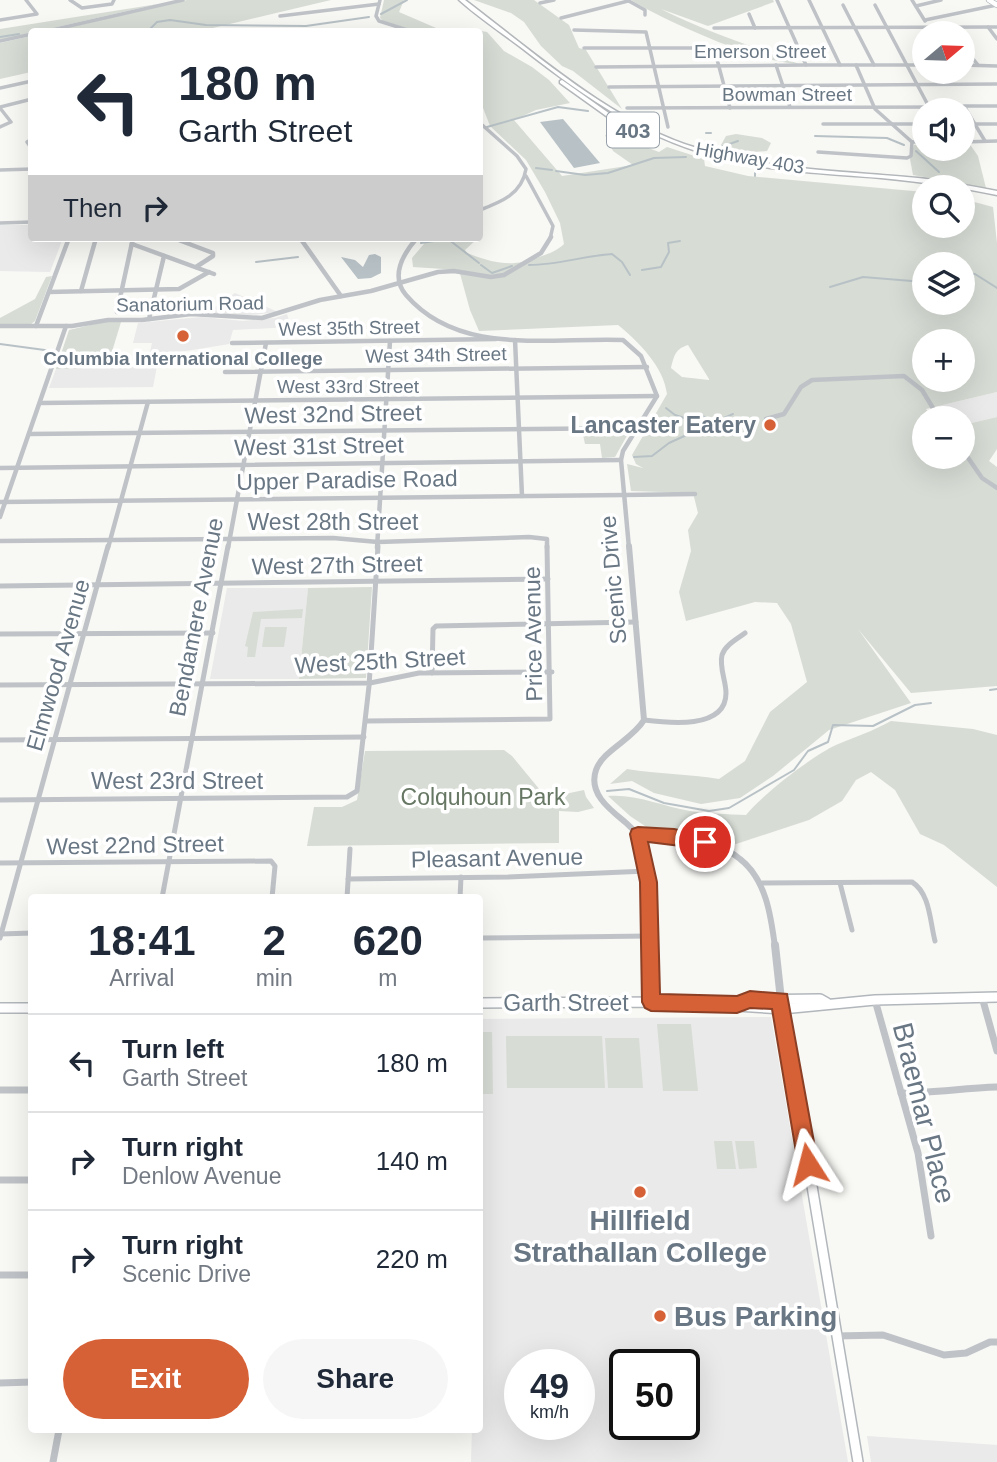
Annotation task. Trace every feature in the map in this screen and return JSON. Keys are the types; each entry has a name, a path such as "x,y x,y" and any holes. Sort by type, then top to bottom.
{"highway":[{"name":"Highway 403","path":"452,0 611,117 662,144 740,166 912,184"},
{"name":"Highway 403","path":"462,0 621,117 678,144 754,163 946,182 997,195"},
{"name":"Highway 403","path":"975,192 997,195"}],"main road":[{"path":"989,0 997,5"},
{"name":"Garth Street","path":"483,1003 651,1002 737,1004 752,1008 781,1004 822,1007 827,1003 875,1000 997,997"},
{"path":"781,1004 858,1462"},
{"path":"0,1008 28,1008"}],"street":[{"path":"0,20 37,14 26,0"},
{"path":"70,0 80,8 112,4 114,0"},
{"path":"158,0 163,5"},
{"path":"61,28 183,0"},
{"path":"540,4 554,0"},
{"path":"561,18 628,0 647,12 645,15"},
{"path":"777,0 806,65"},
{"path":"809,0 840,65"},
{"path":"912,0 925,20 997,5"},
{"path":"916,6 941,0"},
{"path":"280,16 306,14 356,3 379,2 376,16 379,21 401,28"},
{"path":"843,5 874,65"},
{"path":"875,5 924,98"},
{"path":"749,14 755,28"},
{"path":"714,28 912,27"},
{"path":"975,27 997,27"},
{"path":"988,27 997,39"},
{"path":"574,30 645,30 656,66 668,127"},
{"path":"0,41 28,35"},
{"path":"584,48 713,47 730,108"},
{"path":"975,61 978,65 997,66"},
{"path":"776,65 790,107"},
{"path":"818,152 907,158 911,156 912,142 874,107 856,65"},
{"name":"Emerson Street","path":"596,67 912,65"},
{"path":"0,88 28,82"},
{"path":"610,87 997,84"},
{"path":"0,127 11,122 0,108 28,100"},
{"path":"975,106 997,106"},
{"name":"Bowman Street","path":"627,108 912,107"},
{"path":"823,124 912,124"},
{"path":"975,124 997,124"},
{"path":"975,126 985,141"},
{"path":"483,127 490,135 518,155 525,166 526,176 513,195 483,209"},
{"path":"975,141 997,141"},
{"path":"0,170 28,168"},
{"name":"Sanatorium Road","path":"66,326 191,314 262,318 447,271 479,276 504,275 541,253 553,235 553,226 526,176"},
{"path":"0,223 28,222"},
{"path":"36,326 67,242"},
{"path":"80,291 95,242"},
{"path":"184,242 213,253 213,256 195,267"},
{"path":"303,242 341,296"},
{"path":"413,242 402,258 400,284 408,298 423,313 447,326 496,339 623,340 632,344 647,367 657,397 623,451 621,460"},
{"path":"48,292 121,290 156,290 184,288 212,273 132,244 121,290 117,312"},
{"path":"149,319 164,256"},
{"path":"0,326 66,326 0,517"},
{"path":"466,341 476,335"},
{"name":"West 35th Street","path":"232,343 496,339"},
{"path":"515,340 522,496"},
{"path":"0,740 364,737 370,683 390,341"},
{"name":"Bendamere Avenue","path":"163,894 214,633 266,343"},
{"name":"West 34th Street","path":"225,372 647,367"},
{"path":"766,419 783,414 801,387 812,380 908,377 919,385 932,406"},
{"name":"West 33rd Street","path":"40,403 657,397"},
{"name":"Elmwood Avenue","path":"0,935 123,500 148,402"},
{"name":"West 32nd Street","path":"29,435 637,428"},
{"name":"West 31st Street","path":"0,468 621,460"},
{"name":"Scenic Drive","path":"621,460 644,720"},
{"path":"975,468 982,478 997,488"},
{"name":"Upper Paradise Road","path":"3,502 695,494"},
{"name":"West 28th Street","path":"0,541 333,538 378,542 540,537"},
{"name":"Price Avenue","path":"366,722 550,719 549,543 540,537"},
{"name":"West 27th Street","path":"0,586 548,579"},
{"path":"432,673 433,629 436,626 636,622"},
{"path":"0,634 214,633"},
{"path":"651,1002 647,871 638,834 602,802 594,778 603,757 632,740 644,720 701,720 720,710 726,702 722,656 745,633"},
{"name":"West 25th Street","path":"0,685 370,683 432,673 551,672"},
{"name":"West 23rd Street","path":"0,800 346,797 357,791 364,737"},
{"path":"638,834 674,836 724,849 747,864 762,883 770,920 781,1004"},
{"path":"347,894 350,849"},
{"name":"West 22nd Street","path":"0,863 271,861 275,866 272,894"},
{"name":"Pleasant Avenue","path":"348,879 647,871"},
{"path":"460,894 461,877"},
{"path":"762,883 912,882 920,887 935,941"},
{"path":"840,883 852,930"},
{"path":"0,935 28,933"},
{"path":"483,939 649,936"},
{"path":"982,997 997,1051"},
{"name":"Braemar Place","path":"875,1000 918,1153 931,1236"},
{"path":"901,1093 942,1093 962,1088 997,1087"},
{"path":"0,1090 28,1090"},
{"path":"0,1180 28,1180"},
{"path":"0,1275 28,1275"},
{"path":"836,1336 883,1335 943,1355 966,1353 990,1342 997,1342"},
{"path":"0,1383 28,1382"},
{"path":"53,1462 58,1433"}],"shaded area":[{"path":"563,119 600,163 574,168 540,122"},
{"path":"0,225 28,225 28,242 61,242 50,272 0,271"},
{"path":"369,255 381,257 381,273 371,278 358,279 341,257 355,260 363,267"},
{"path":"235,293 278,312 242,316 208,312"},
{"name":"Columbia International College","path":"287,314 291,327 233,330 229,344 149,357 152,343 133,343 138,323 201,317 243,321"},
{"path":"108,365 157,366 153,387 49,388 56,369 107,368"},
{"path":"997,392 997,417 975,422 975,406 939,406"},
{"path":"227,588 308,588 299,679 210,679"},
{"name":"Hillfield Strathallan College","path":"771,1017 848,1462 471,1462 472,1433 483,1433 483,1019"},
{"path":"867,1436 997,1445 997,1462 871,1462"}],"green space":[{"path":"187,0 331,0 213,28 66,28"},
{"path":"384,0 404,0 399,12 436,28 407,28 380,18"},
{"path":"474,0 534,0 569,25 579,48 586,50 622,109 573,71 562,66 541,46 524,22 511,13"},
{"path":"631,0 773,0 774,2 708,26 661,9 712,32 799,64 782,62 738,49 666,19"},
{"path":"158,4 53,28 28,28 28,34 0,40 0,29"},
{"path":"483,31 487,32 504,51 549,80 570,103 536,110 514,120 562,176 633,165 613,151 605,135 625,139 659,152 667,147 704,159 705,166 748,176 912,191 912,238 975,238 975,202 993,207 997,243 997,392 939,406 912,406 912,469 975,469 975,422 997,417 997,449 989,461 997,467 997,686 911,693 858,629 911,703 829,730 773,776 740,798 701,804 654,793 632,781 610,784 627,769 719,779 745,761 770,712 807,682 791,624 777,603 755,602 686,621 679,592 691,551 688,530 698,513 693,493 631,491 627,464 643,468 636,464 632,455 667,394 661,374 642,347 618,325 479,331 459,270 413,267 412,258 426,242 474,242 465,250 467,253 503,263 529,260 552,252 564,244 560,223 526,160 490,126 483,108","holes":["688,345 709,380 682,377 671,368 676,353"]},
{"path":"28,37 28,73 0,79 0,43"},
{"path":"736,134 762,138 771,143 767,151 754,152 738,151 721,145 726,136"},
{"path":"912,152 912,161 975,161 975,152 986,188 975,186 975,175 913,175 910,159"},
{"path":"52,276 35,321 31,324 0,324 0,318 35,299 46,277"},
{"path":"108,321 121,322 107,368 56,369 69,330"},
{"path":"582,430 629,432 615,457 602,458 600,444 585,444"},
{"path":"372,587 366,678 299,679 308,588"},
{"path":"303,609 302,618 261,619 255,657 247,657 248,647 245,646 253,612"},
{"path":"265,627 287,627 284,647 262,647"},
{"path":"891,721 973,729 997,735 997,887 944,845 920,834 895,790 871,772 856,780 842,801 809,820 736,844 697,831 648,828 608,796 639,799 697,812 746,815 775,787 814,758 836,745"},
{"name":"Colquhoun Park","path":"504,750 540,790 565,794 584,790 594,808 578,812 559,811 559,843 307,846 314,807 342,807 357,800 365,751"},
{"path":"657,1024 691,1024 698,1091 663,1091"},
{"path":"483,1032 492,1032 493,1094 483,1094"},
{"path":"506,1036 602,1036 605,1088 507,1088"},
{"path":"605,1038 639,1038 643,1088 608,1088"},
{"path":"714,1141 732,1141 736,1169 717,1169"},
{"path":"735,1141 754,1141 757,1168 739,1169"}],"waterway":[{"path":"381,14 407,0"},
{"path":"151,28 157,22 170,20 206,25 306,26 369,17"},
{"path":"0,37 19,34"},
{"path":"487,127 558,107 588,111"},
{"path":"706,133 711,133"},
{"path":"815,136 887,138 904,145"},
{"path":"718,148 738,141"},
{"path":"556,171 585,175 608,173 654,158 686,157"},
{"path":"927,161 939,172"},
{"path":"536,168 552,170"},
{"path":"642,270 661,267 669,252 668,243 680,241"},
{"path":"421,243 428,242"},
{"path":"452,242 479,263"},
{"path":"529,265 612,254 622,262 630,275"},
{"path":"256,262 298,257"},
{"path":"481,265 492,273 512,266"},
{"path":"975,274 997,288"},
{"path":"830,287 863,277 912,281"},
{"path":"0,344 52,351"},
{"path":"666,408 675,415 691,420 698,414 715,422"},
{"path":"715,422 733,414"},
{"path":"634,457 652,456 669,443 715,422"},
{"path":"990,690 997,689"},
{"path":"607,791 629,789 664,803 709,811 729,808 794,770 808,751 828,742 833,725 873,726 915,705 931,703"}],"place":[{"name":"Columbia International College","path":"183,336"},
{"name":"Lancaster Eatery","path":"770,425"},
{"name":"Hillfield Strathallan College","path":"640,1192"},
{"name":"Bus Parking","path":"660,1316"}],"route":[{"path":"705,842 674,836 638,834 649,882 651,1002 737,1004 750,1000 780,1000 808,1164"}]}
